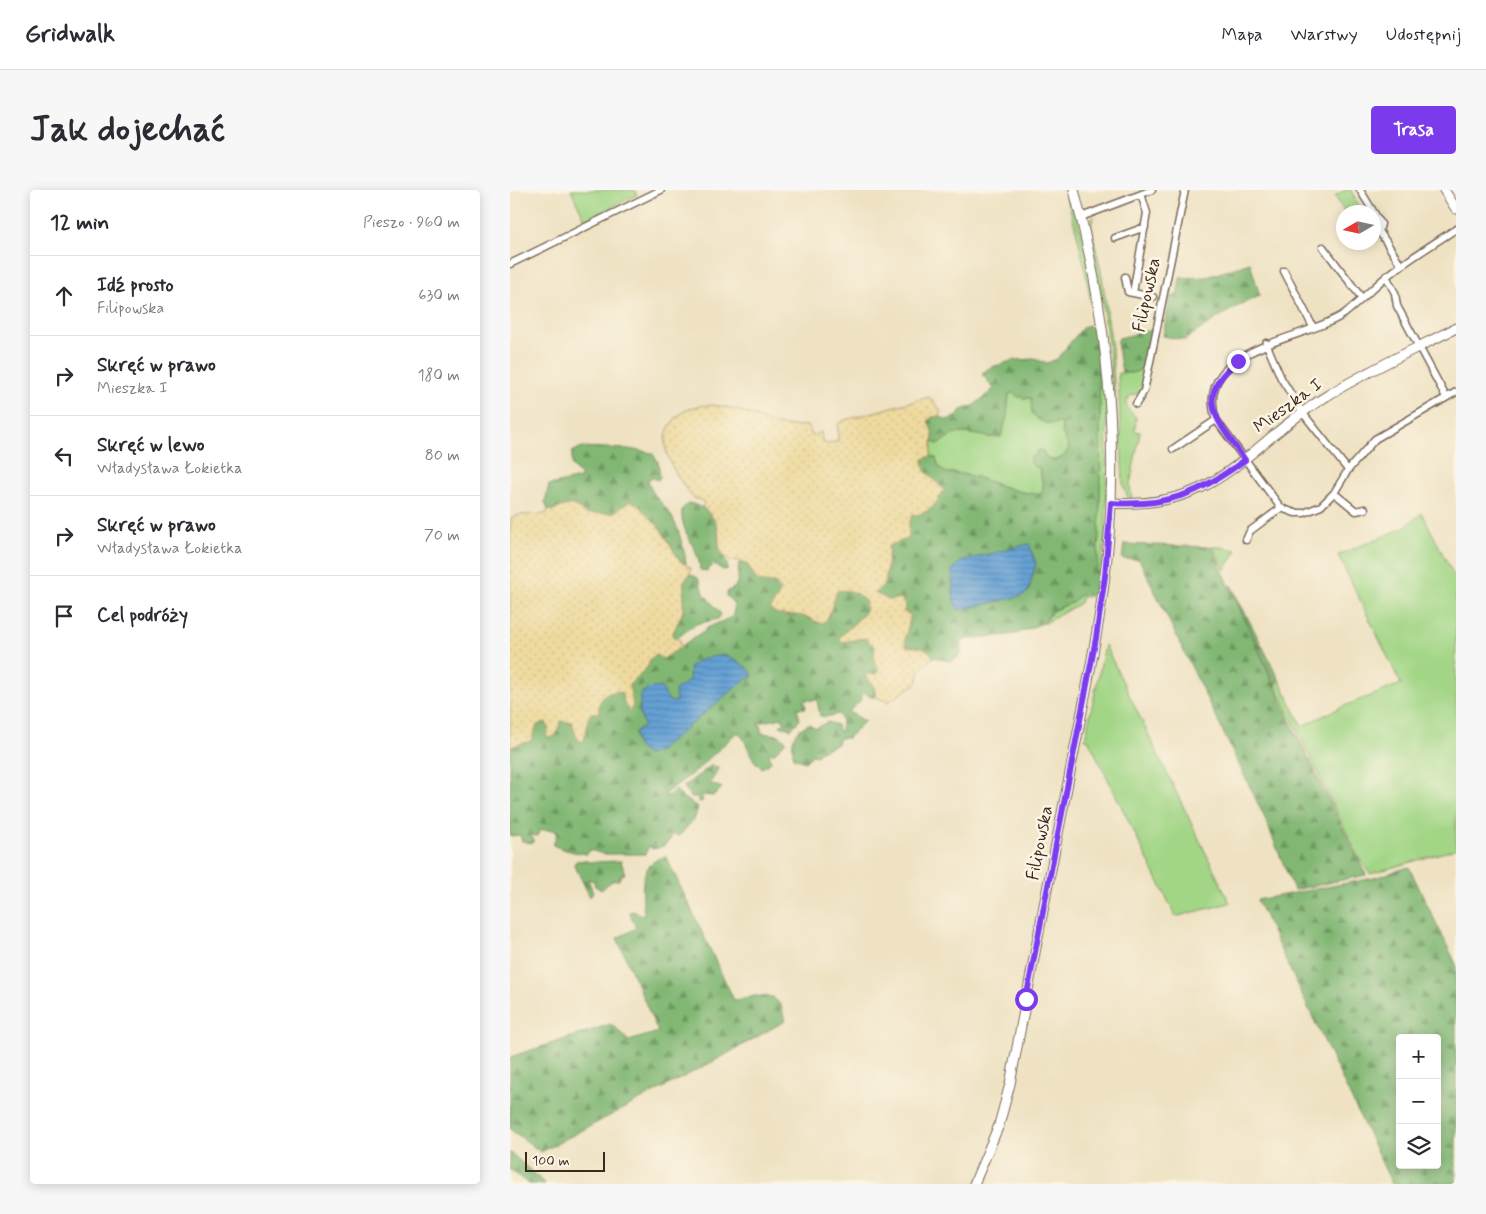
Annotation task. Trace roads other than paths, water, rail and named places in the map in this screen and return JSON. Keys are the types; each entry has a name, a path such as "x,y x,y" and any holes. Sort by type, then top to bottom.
{"main road":[{"name":"Filipowska","path":"974,1184 999,1125 1010,1084 1096,638 1106,568 1111,503 1111,432 1104,340 1092,263 1074,190"},
{"path":"1444,190 1456,208"},
{"name":"Mieszka I","path":"1111,503 1156,504 1179,497 1212,483 1245,460 1302,412 1326,396 1456,328"}],"street":[{"path":"510,264 661,190"},
{"path":"1081,217 1152,190"},
{"name":"Filipowska","path":"1136,404 1144,391 1185,190"},
{"path":"1360,190 1381,224 1378,231 1401,266"},
{"path":"1133,293 1147,212 1141,194"},
{"path":"1115,238 1145,227"},
{"path":"1456,229 1386,276 1345,313 1330,323 1266,344 1228,369 1218,382 1211,397 1216,420 1281,508 1295,513 1308,512 1320,506 1334,493 1348,470 1375,439 1456,392"},
{"path":"1322,247 1361,297"},
{"path":"1284,271 1313,327"},
{"path":"1386,276 1395,293 1397,306 1446,397"},
{"path":"1125,277 1128,292 1153,297"},
{"path":"1266,344 1282,378 1302,412 1348,470"},
{"path":"1173,449 1216,420"},
{"path":"1334,493 1356,511 1365,509"},
{"path":"1246,540 1250,531 1281,508"}],"water":[{"path":"1029,544 1036,563 1028,592 1021,596 959,610 954,602 952,570 961,561"},
{"path":"725,655 745,666 753,677 746,679 657,752 648,755 641,751 635,740 635,732 644,726 640,714 640,694 647,689 661,687 669,701 676,702 675,690 689,681 690,666 704,658"}]}
